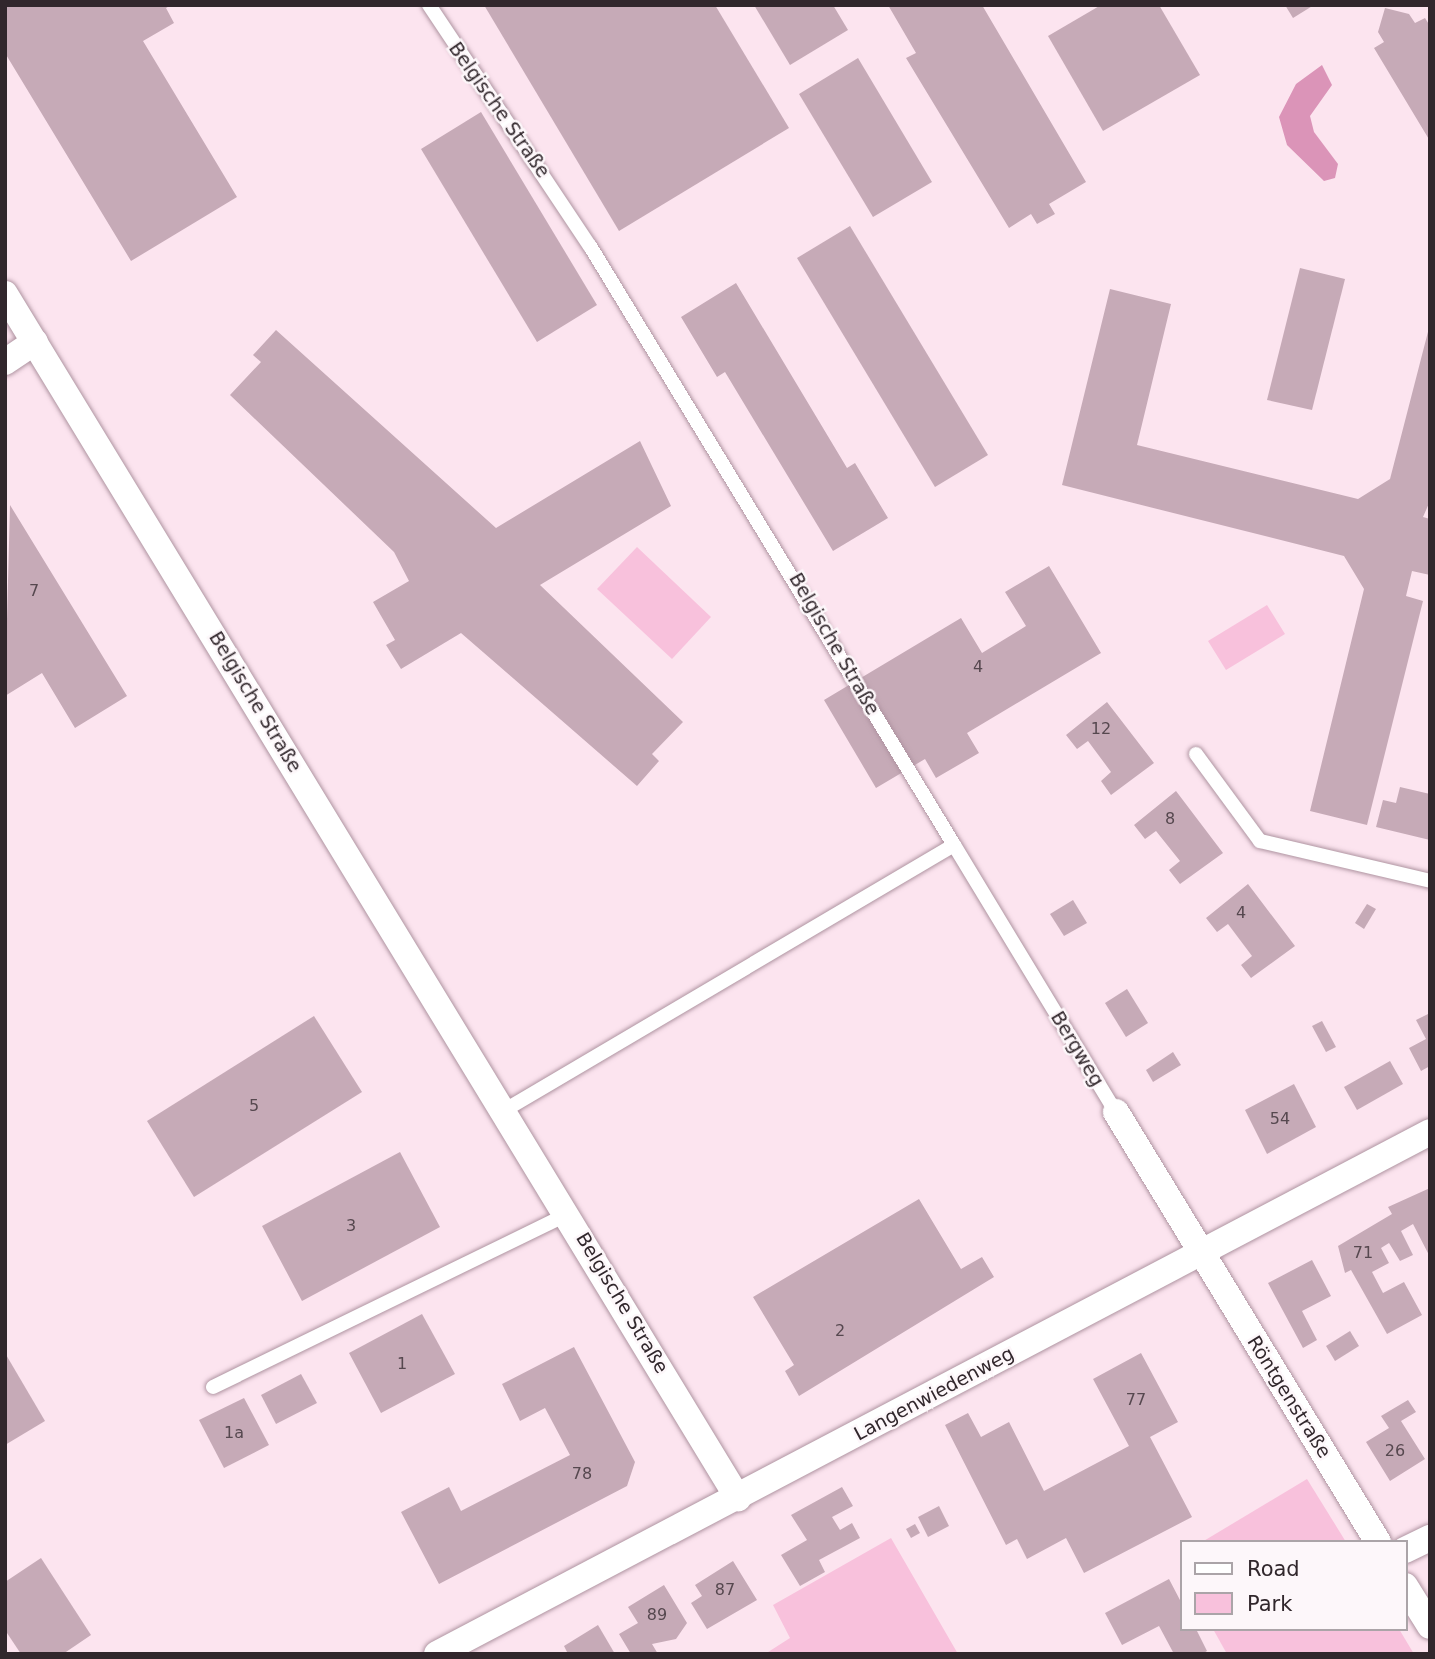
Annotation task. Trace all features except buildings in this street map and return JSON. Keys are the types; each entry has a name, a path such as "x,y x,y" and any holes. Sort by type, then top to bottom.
{"street":[{"name":"Belgische Straße","path":"5,294 505,1110 738,1498"},
{"path":"5,362 35,342"},
{"name":"Bergweg","path":"1116,1112 1200,1252"},
{"name":"Langenwiedenweg","path":"437,1654 1430,1132"},
{"name":"Röntgenstraße","path":"1200,1252 1377,1540"},
{"path":"1407,1549 1430,1538"},
{"path":"1407,1589 1430,1626"}],"lane":[{"name":"Belgische Straße","path":"429,5 583,235 954,845"},
{"path":"1196,754 1260,841 1430,881"},
{"path":"505,1110 954,845"},
{"name":"Bergweg","path":"954,845 1116,1112"},
{"path":"213,1387 568,1214"}],"green space":[{"path":"637,547 711,617 672,659 597,589"},
{"path":"1267,605 1285,634 1226,670 1208,641"},
{"path":"1307,1479 1345,1540 1205,1540"},
{"path":"891,1538 958,1654 765,1654 790,1638 773,1605"},
{"path":"1214,1631 1400,1631 1414,1654 1227,1654"}],"shaded area":[{"path":"1322,65 1332,85 1310,116 1314,132 1338,164 1335,178 1324,181 1287,145 1279,117 1296,84"}]}
